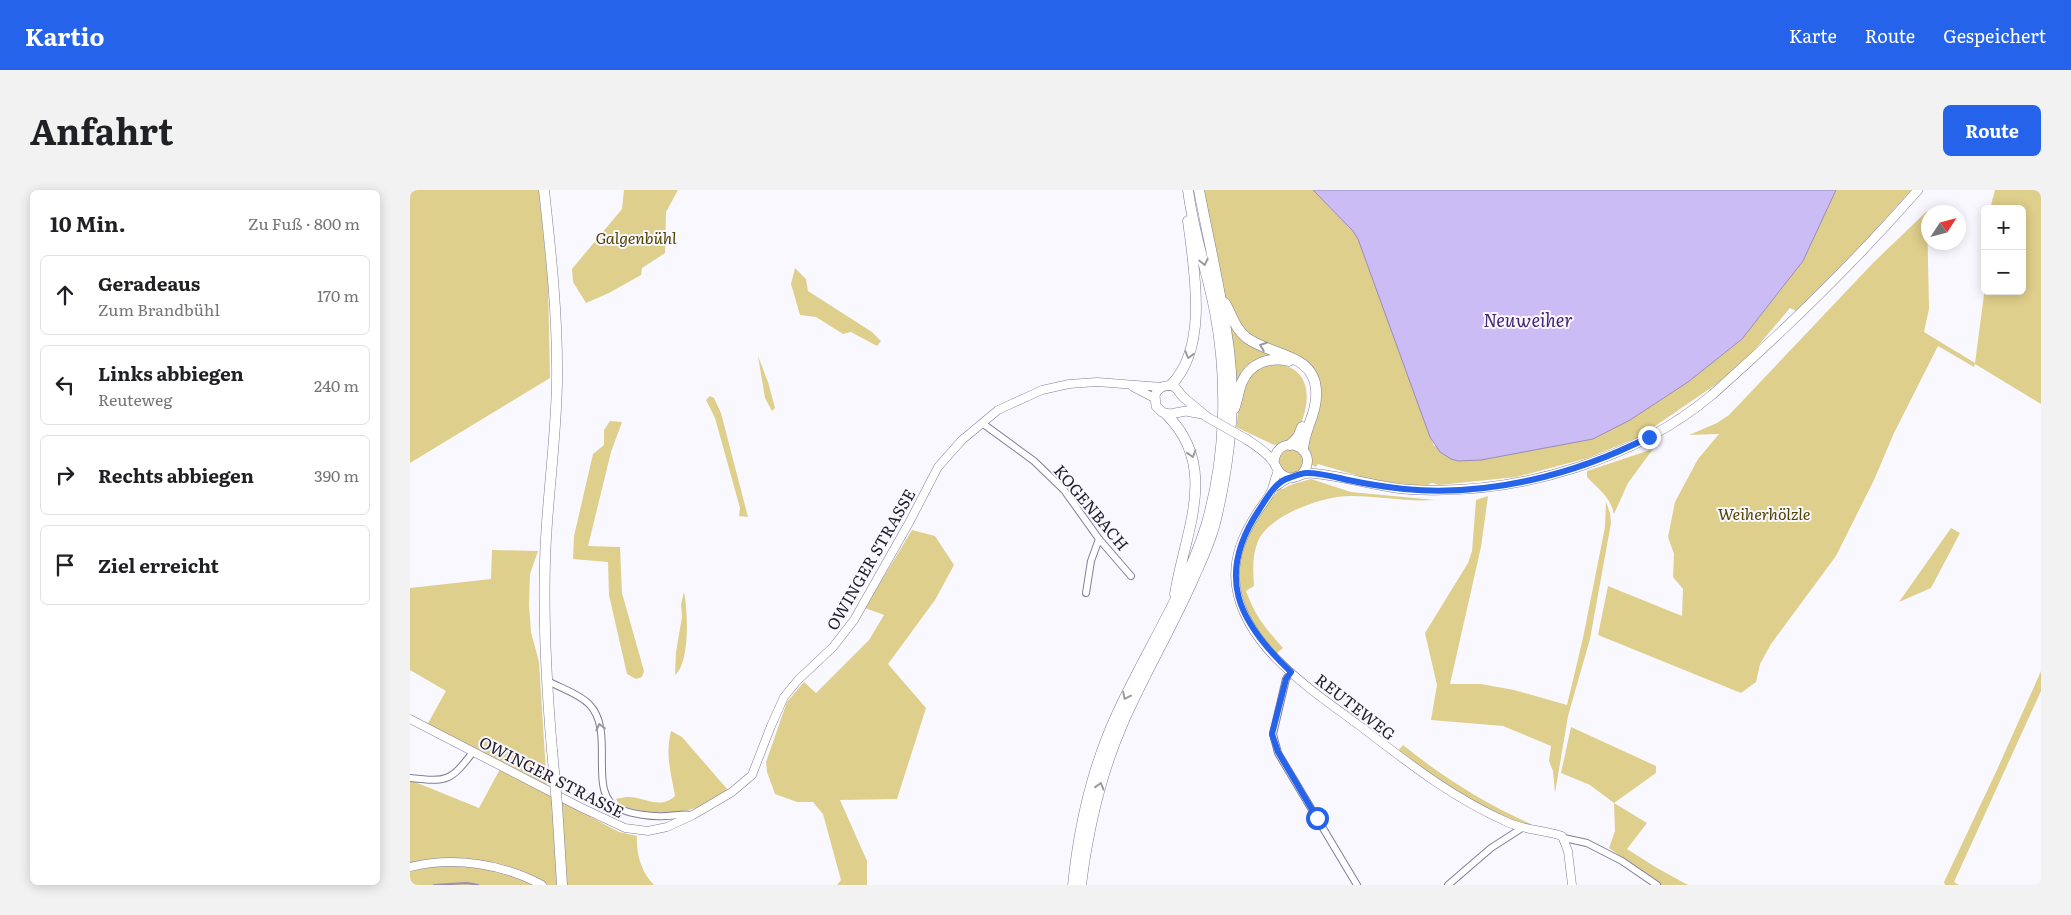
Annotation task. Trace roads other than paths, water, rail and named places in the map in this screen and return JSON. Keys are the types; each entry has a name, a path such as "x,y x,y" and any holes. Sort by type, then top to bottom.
{"main road":[{"path":"544,190 554,288 557,383 546,538 544,602 546,680 562,885"},
{"path":"1081,885 1087,838 1095,804 1114,747 1122,724 1192,583 1205,552 1216,519 1229,446 1232,417 1229,351 1220,294 1199,190"},
{"path":"1166,414 1186,411 1204,416 1257,446 1288,478 1302,474 1330,475 1406,489 1471,489 1542,476 1590,462 1629,447 1698,408 1806,309 1869,245 1918,190"},
{"path":"1173,607 1194,506 1196,484 1194,462 1183,433 1166,414 1158,410 1154,398 1156,392 1179,378 1188,360 1195,320 1188,194"},
{"path":"1073,885 1081,825 1098,764 1123,701 1187,577 1206,525 1220,452 1223,406 1221,356 1215,314 1188,194"},
{"path":"1220,294 1232,318 1246,337 1256,344 1298,360 1313,378 1316,400 1312,420 1304,440 1303,450"},
{"path":"1232,417 1242,380 1253,367 1270,359 1282,359 1294,363 1308,378 1312,398 1298,438 1278,451 1276,467"},
{"path":"1166,386 1179,389 1183,397 1204,416"},
{"path":"1177,411 1182,405 1183,397"},
{"path":"1290,444 1303,450 1310,464 1330,475"},
{"path":"1257,446 1278,451"},
{"path":"1302,474 1308,460"}],"street":[{"name":"OWINGER STRASSE","path":"410,719 625,828 648,831 667,827 693,816 732,792 752,775 784,697 798,680 833,647 854,620 938,468 962,440 998,410 1042,390 1082,382 1166,386"},
{"name":"OWINGER STRASSE","path":"1129,384 1154,398"},
{"name":"KOGENBACH","path":"982,423 1034,461 1060,485 1099,539 1131,576"},
{"name":"REUTEWEG","path":"1272,489 1276,467"},
{"name":"REUTEWEG","path":"1288,478 1272,489 1248,525 1241,541 1236,565 1236,586 1241,607 1253,630 1291,672 1320,698 1448,792 1509,823 1522,828 1554,833 1564,838"},
{"path":"1086,593 1091,561 1099,539"},
{"path":"1291,672 1286,679 1272,734 1278,752 1357,885"},
{"path":"546,680 572,692 590,705 601,723 604,794 619,809 663,816 689,814 693,816"},
{"path":"410,778 443,781 454,775 473,752"},
{"path":"1448,885 1491,848 1522,828"},
{"path":"1572,885 1568,851 1564,838 1587,842 1622,861 1657,885"},
{"path":"410,867 447,863 486,866 510,872 542,885"}],"water":[{"name":"Neuweiher","path":"1313,190 1836,190 1803,261 1742,339 1688,382 1630,420 1593,439 1481,460 1458,461 1440,452 1430,437 1358,239 1353,231"}],"waterway":[{"path":"434,885 467,883 478,885"}],"park label":[{"name":"Galgenbühl","path":"636,237"},
{"name":"Weiherhölzle","path":"1764,513"}]}
